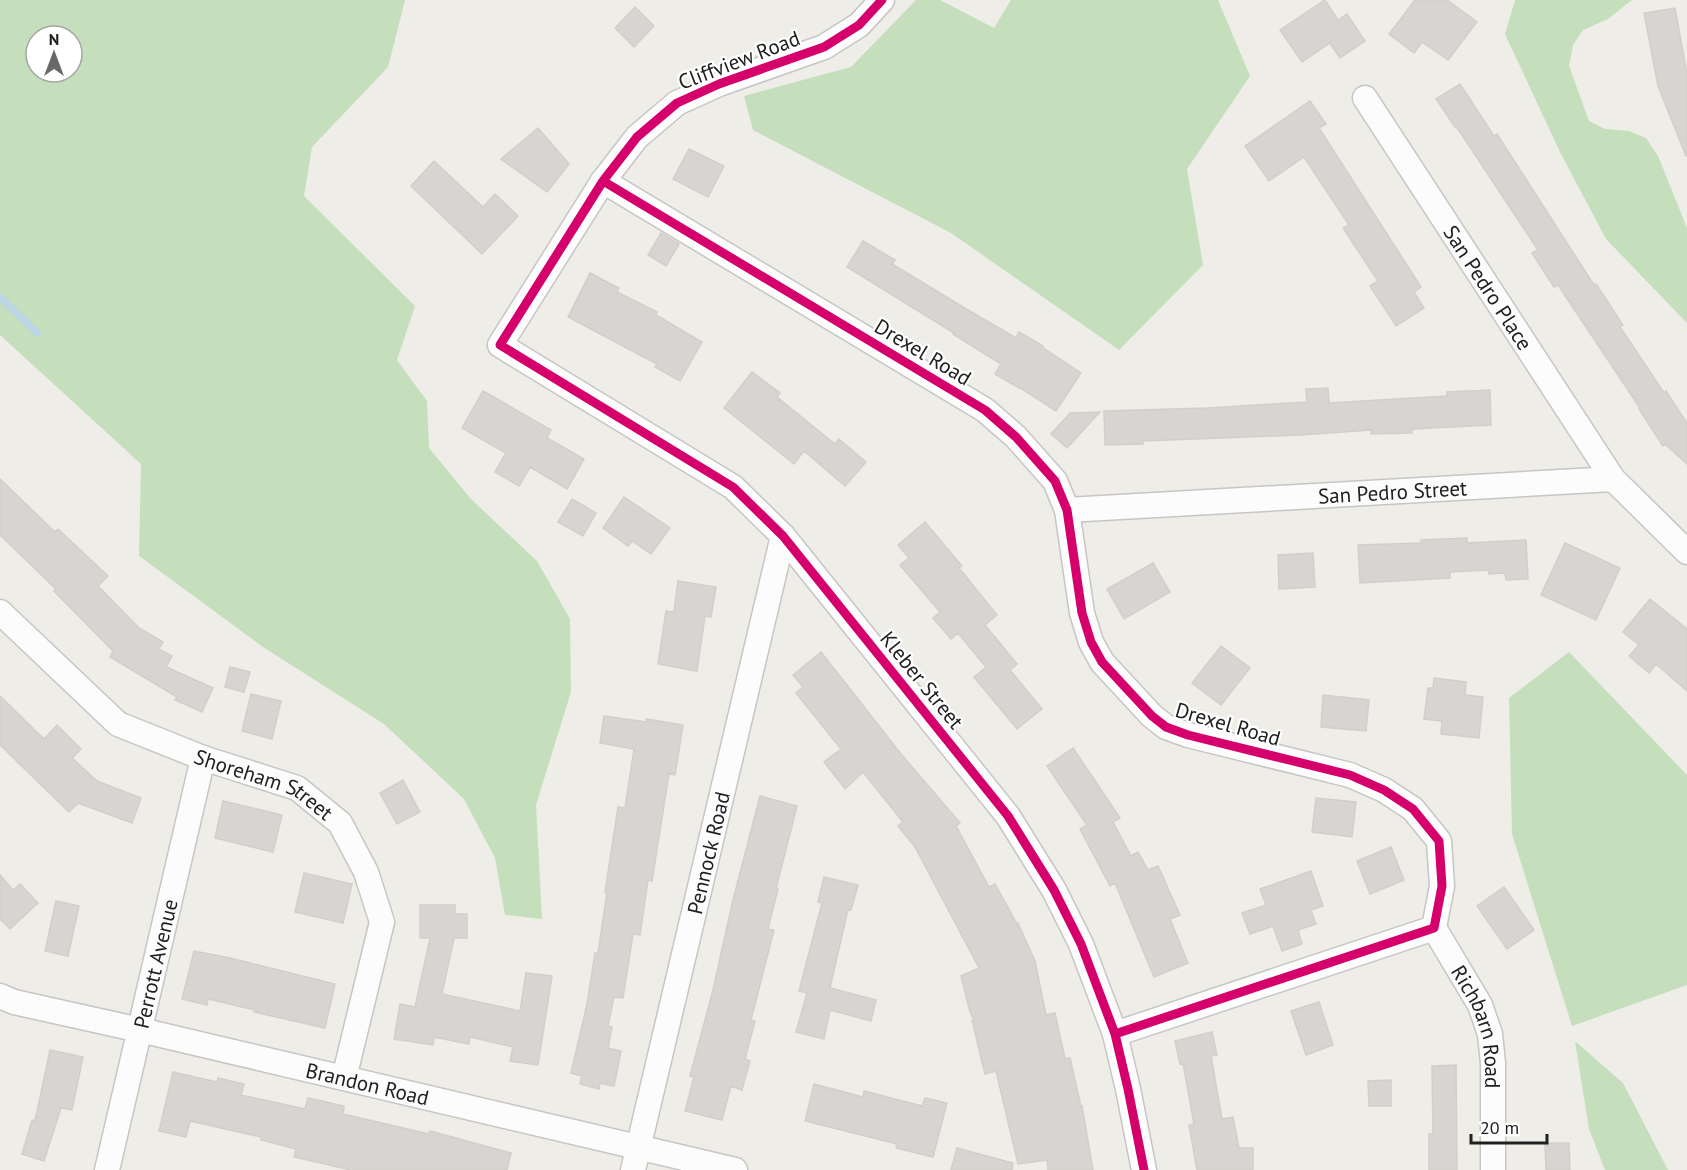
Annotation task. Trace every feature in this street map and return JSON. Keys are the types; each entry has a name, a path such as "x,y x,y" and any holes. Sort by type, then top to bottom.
{"street":[{"name":"Cliffview Road","path":"500,345 603,181 637,137 677,103 719,84 824,47 859,25 882,0"},
{"name":"San Pedro Place","path":"1365,98 1613,479"},
{"name":"Drexel Road","path":"603,181 985,410 1016,437 1055,481 1067,510 1082,613 1090,642 1102,662 1152,716 1166,727 1188,735 1350,776 1384,790 1413,809 1439,841 1442,886 1434,928"},
{"name":"Kleber Street","path":"500,345 733,487 783,536 1008,816 1054,890 1081,944 1115,1034 1144,1170"},
{"name":"San Pedro Street","path":"1067,510 1613,479"},
{"path":"1613,479 1687,552"},
{"name":"Pennock Road","path":"635,1159 783,536"},
{"name":"Shoreham Street","path":"0,612 118,724 203,758 297,788 340,823 366,872 382,922 344,1078"},
{"name":"Perrott Avenue","path":"107,1170 203,758"},
{"path":"1115,1034 1434,928"},
{"name":"Richbarn Road","path":"1434,928 1480,1005 1490,1034 1493,1063 1493,1170"},
{"name":"Brandon Road","path":"0,996 14,1002 344,1078 635,1159 735,1170"}],"green space":[{"path":"0,0 405,0 388,67 312,147 304,196 415,306 397,360 427,401 429,448 471,499 537,561 570,619 571,692 536,805 542,919 505,915 495,858 464,799 384,724 263,647 139,556 141,464 0,335"},
{"path":"916,0 940,0 994,28 1011,0 1218,0 1250,76 1187,169 1203,265 1119,350 951,233 753,130 744,96 851,67"},
{"path":"1515,0 1632,0 1608,19 1583,30 1573,45 1569,66 1589,121 1605,129 1629,131 1646,138 1658,156 1687,228 1687,323 1606,239 1560,152 1505,34"},
{"path":"1569,652 1687,775 1687,985 1572,1026 1512,834 1509,698"},
{"path":"1575,1041 1623,1083 1668,1170 1605,1170 1589,1129"}],"building":[{"path":"1325,0 1338,20 1347,14 1365,41 1340,58 1330,43 1302,62 1280,30"},
{"path":"1415,0 1447,0 1477,22 1448,60 1422,42 1414,53 1389,34"},
{"path":"635,7 654,26 634,47 615,28"},
{"path":"1675,8 1687,74 1687,156 1658,86 1644,13"},
{"path":"1460,84 1494,136 1497,134 1594,285 1596,284 1623,325 1620,327 1687,423 1687,464 1665,444 1663,446 1558,285 1554,287 1532,253 1538,250 1436,99"},
{"path":"1310,101 1326,124 1319,128 1421,287 1414,292 1424,308 1396,326 1370,286 1378,281 1343,228 1349,225 1304,157 1269,181 1245,146"},
{"path":"538,128 569,164 547,192 501,159"},
{"path":"689,149 724,166 708,197 673,179"},
{"path":"434,161 483,207 495,194 518,216 482,254 411,186"},
{"path":"661,233 679,244 666,266 648,255"},
{"path":"863,241 895,260 892,264 1016,338 1019,332 1081,373 1056,411 995,374 1001,364 847,267"},
{"path":"590,273 619,288 617,292 657,312 656,315 702,342 680,381 655,367 657,364 568,317"},
{"path":"752,372 780,393 777,397 835,444 839,439 866,462 845,486 804,451 794,464 724,408"},
{"path":"1328,388 1329,403 1447,396 1447,392 1490,390 1491,425 1412,429 1412,433 1371,434 1371,430 1143,441 1143,444 1105,445 1104,411 1307,402 1306,389"},
{"path":"483,391 551,430 547,438 584,459 567,489 530,467 519,486 495,472 506,453 462,428"},
{"path":"1100,412 1067,448 1051,434 1070,413"},
{"path":"0,479 55,532 58,529 108,576 98,586 139,628 163,642 159,649 172,656 166,667 213,688 202,712 175,700 177,697 110,657 113,651 54,591 56,589 0,535"},
{"path":"624,497 670,528 651,554 632,541 628,546 603,528"},
{"path":"572,499 596,513 583,536 558,522"},
{"path":"925,522 962,566 959,568 997,615 985,625 1017,664 1010,670 1042,709 1017,729 974,677 986,667 958,633 951,639 933,618 940,612 900,565 909,558 898,545"},
{"path":"1467,538 1467,543 1526,540 1528,579 1506,580 1505,573 1489,574 1489,570 1450,572 1450,578 1360,583 1358,545 1421,543 1421,540"},
{"path":"1565,543 1620,568 1596,620 1541,595"},
{"path":"1313,553 1315,587 1279,589 1278,555"},
{"path":"1153,563 1170,592 1124,619 1107,589"},
{"path":"678,581 716,587 711,617 705,616 697,671 658,664 666,611 674,612"},
{"path":"1650,599 1687,629 1687,691 1656,664 1649,673 1629,656 1639,645 1623,632"},
{"path":"1221,646 1250,668 1221,705 1192,683"},
{"path":"821,652 901,754 960,823 956,826 989,887 995,884 1018,923 1035,961 1046,1015 1055,1013 1065,1059 1070,1058 1082,1106 1093,1170 1048,1170 1047,1160 1018,1164 996,1071 985,1074 972,1020 974,1020 961,976 979,968 915,847 898,826 903,822 863,772 845,789 824,762 841,749 796,693 803,687 793,675"},
{"path":"230,667 250,672 244,692 225,687"},
{"path":"1434,678 1466,682 1465,695 1483,697 1479,738 1441,734 1442,721 1424,719 1428,688 1433,688"},
{"path":"251,694 281,701 272,739 242,731"},
{"path":"1323,695 1369,700 1366,731 1321,727"},
{"path":"0,696 44,739 57,725 81,749 72,758 97,781 141,798 132,823 78,803 69,812 0,745"},
{"path":"604,716 683,725 675,775 669,774 652,881 648,880 640,935 633,934 623,998 614,997 608,1026 612,1027 608,1048 621,1051 614,1086 600,1083 599,1089 580,1084 582,1076 571,1073 587,1004 595,953 598,953 618,807 625,808 634,749 600,743"},
{"path":"1073,748 1120,818 1113,822 1131,856 1138,852 1148,870 1158,866 1180,915 1170,919 1188,963 1154,977 1115,883 1110,886 1080,829 1087,825 1047,766"},
{"path":"403,780 420,812 397,824 380,793"},
{"path":"760,796 797,806 768,929 774,930 751,1020 755,1021 745,1059 750,1061 742,1090 731,1086 722,1120 685,1111 694,1077 690,1076"},
{"path":"1316,798 1356,802 1352,837 1312,832"},
{"path":"223,801 282,815 273,852 215,838"},
{"path":"1391,847 1404,880 1370,894 1357,861"},
{"path":"1311,871 1323,906 1311,910 1316,924 1298,930 1302,944 1282,951 1273,926 1250,934 1242,913 1266,905 1260,889"},
{"path":"304,873 352,884 343,923 295,912"},
{"path":"0,875 13,890 20,884 38,903 10,929 0,919"},
{"path":"824,877 858,885 851,910 848,909 830,988 876,1000 871,1021 830,1010 824,1039 796,1032 807,993 799,991 822,903 818,902"},
{"path":"1504,887 1534,930 1507,949 1477,906"},
{"path":"56,901 79,906 68,956 45,951"},
{"path":"420,905 455,905 455,914 467,914 467,938 454,938 442,994 520,1011 526,973 552,976 538,1065 510,1061 513,1047 470,1037 469,1044 434,1037 433,1045 394,1039 400,1004 415,1007 430,938 420,938"},
{"path":"194,951 335,984 325,1028 208,999 207,1005 182,999"},
{"path":"1319,1002 1333,1045 1306,1055 1291,1011"},
{"path":"1212,1032 1217,1055 1211,1056 1222,1119 1233,1117 1239,1148 1253,1148 1253,1170 1197,1170 1189,1125 1194,1124 1183,1063 1180,1064 1175,1041"},
{"path":"50,1050 83,1057 72,1110 61,1108 44,1161 22,1154 32,1120 35,1121"},
{"path":"1456,1065 1457,1170 1429,1170 1429,1134 1433,1134 1432,1066"},
{"path":"173,1072 217,1082 218,1078 244,1084 241,1095 305,1109 308,1098 344,1106 343,1114 429,1134 430,1131 511,1153 507,1170 351,1170 294,1157 296,1149 261,1140 261,1137 190,1121 186,1137 159,1131"},
{"path":"1391,1080 1391,1106 1369,1106 1368,1081"},
{"path":"814,1084 863,1097 864,1091 922,1106 925,1098 947,1103 933,1157 896,1148 897,1144 805,1121"},
{"path":"1545,1143 1569,1143 1570,1170 1546,1170"},
{"path":"957,1148 1013,1163 1012,1170 951,1170"}],"waterway":[{"path":"0,297 37,333"}],"cycle path":[{"path":"882,0 859,25 824,47 719,84 677,103 637,137 603,181 500,345 733,487 783,536 1008,816 1054,890 1081,944 1115,1034 1144,1170"},
{"path":"603,181 985,410 1016,437 1055,481 1067,510 1082,613 1091,642 1102,662 1152,716 1166,727 1188,735 1350,775 1384,790 1413,809 1439,841 1442,886 1434,928 1115,1034"}]}
